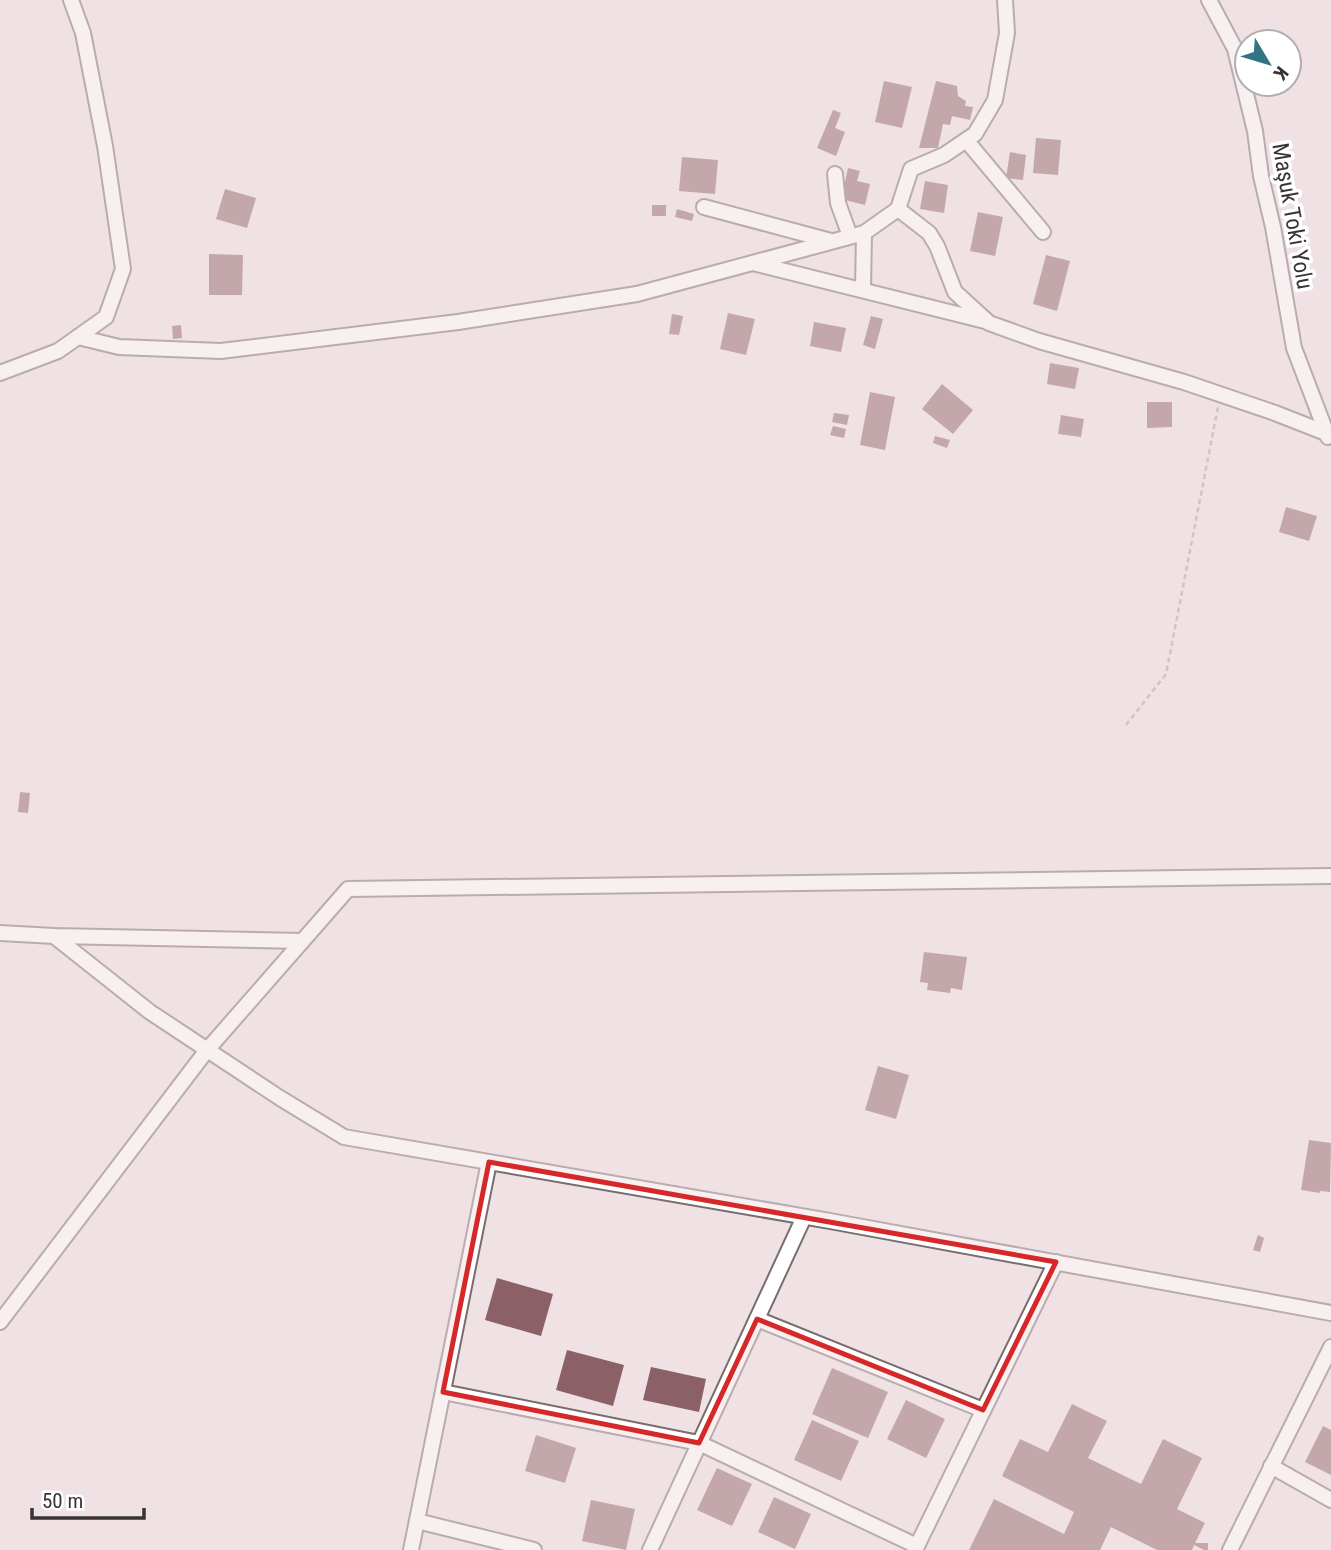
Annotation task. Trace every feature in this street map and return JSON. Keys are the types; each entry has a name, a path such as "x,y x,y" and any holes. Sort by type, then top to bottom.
{"street":[{"path":"0,373 58,351 106,317 123,269 105,146 83,33 71,0"},
{"path":"78,337 120,347 221,351 458,322 637,294 857,234 898,209 911,169 944,155 975,134 995,100 1007,33 1005,0"},
{"name":"Maşuk Toki Yolu","path":"1209,0 1235,49 1241,70 1255,131 1294,348 1329,438"},
{"path":"966,140 1043,232"},
{"path":"835,174 838,203 857,234 863,290"},
{"path":"704,207 831,242"},
{"path":"898,209 929,233 955,292 989,323"},
{"path":"752,262 989,323 1040,341 1184,382 1275,413 1329,438"},
{"path":"0,1322 207,1050 348,889 1331,876"},
{"path":"0,933 302,941"},
{"path":"54,936 150,1012 344,1137 1331,1313"},
{"path":"411,1550 489,1162"},
{"path":"650,1550 804,1217"},
{"path":"443,1392 699,1443 916,1548 1056,1262"},
{"path":"757,1319 983,1410"},
{"path":"1230,1550 1331,1347"},
{"path":"1271,1466 1331,1500"},
{"path":"417,1521 534,1550"}],"path":[{"path":"1126,725 1166,674 1220,394"}],"highlighted area":[{"path":"489,1162 1056,1262 983,1410 757,1319 699,1443 443,1392"}],"building":[{"path":"884,81 912,87 902,128 875,122"},
{"path":"936,81 957,86 958,96 966,101 965,106 973,107 970,120 952,116 950,125 943,124 938,148 919,148"},
{"path":"833,110 841,113 835,128 845,132 836,156 817,148"},
{"path":"1036,138 1061,140 1058,175 1033,173"},
{"path":"1010,152 1026,155 1023,180 1006,178"},
{"path":"682,157 718,160 715,194 679,191"},
{"path":"848,168 860,171 857,181 870,184 865,205 841,199"},
{"path":"925,181 948,185 944,213 920,209"},
{"path":"225,189 256,198 247,228 216,219"},
{"path":"652,205 666,205 666,216 652,216"},
{"path":"677,209 694,214 692,221 675,217"},
{"path":"978,212 1003,217 995,256 970,251"},
{"path":"209,254 243,255 242,295 209,295"},
{"path":"1046,255 1070,261 1057,311 1033,304"},
{"path":"728,313 755,319 746,355 720,349"},
{"path":"672,314 683,316 679,335 669,334"},
{"path":"871,316 883,319 875,349 863,345"},
{"path":"814,322 846,328 841,352 810,346"},
{"path":"181,325 182,338 173,339 172,326"},
{"path":"1050,363 1079,368 1075,389 1047,384"},
{"path":"942,384 973,410 953,434 922,409"},
{"path":"870,392 895,397 885,450 860,445"},
{"path":"1147,402 1172,402 1172,427 1147,428"},
{"path":"834,413 849,415 847,425 832,422"},
{"path":"1061,415 1084,419 1081,437 1058,434"},
{"path":"833,426 846,429 844,438 830,435"},
{"path":"935,436 950,440 947,448 933,443"},
{"path":"1286,507 1317,516 1309,541 1279,532"},
{"path":"20,792 30,793 28,813 18,812"},
{"path":"924,952 967,957 962,990 951,988 950,993 927,990 928,983 920,982"},
{"path":"878,1066 909,1075 896,1119 865,1110"},
{"path":"1309,1140 1331,1143 1330,1192 1301,1190"},
{"path":"1258,1235 1264,1238 1260,1252 1253,1250"},
{"path":"497,1278 553,1294 541,1336 485,1320"},
{"path":"567,1350 624,1365 613,1406 556,1390"},
{"path":"651,1367 706,1379 699,1412 643,1400"},
{"path":"832,1368 888,1392 868,1438 812,1414"},
{"path":"906,1400 945,1419 926,1458 887,1439"},
{"path":"1072,1404 1107,1421 1088,1458 1141,1484 1163,1439 1202,1458 1177,1509 1205,1523 1195,1543 1208,1543 1208,1550 1194,1545 1192,1550 1157,1550 1111,1527 1100,1550 969,1550 994,1499 1064,1534 1074,1512 1002,1476 1020,1439 1048,1452"},
{"path":"812,1420 859,1441 841,1481 794,1460"},
{"path":"1323,1426 1331,1430 1331,1475 1305,1462"},
{"path":"536,1435 576,1448 565,1483 525,1471"},
{"path":"717,1468 752,1484 732,1526 697,1510"},
{"path":"774,1497 811,1514 795,1549 758,1532"},
{"path":"591,1500 635,1509 626,1550 582,1541"}]}
